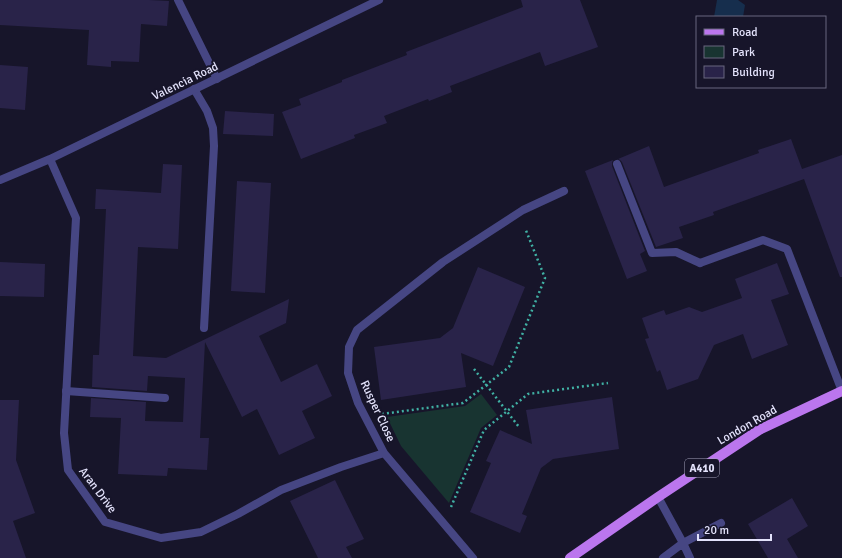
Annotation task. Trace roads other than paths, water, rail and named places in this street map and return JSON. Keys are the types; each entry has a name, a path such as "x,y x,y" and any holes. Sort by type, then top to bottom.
{"main road":[{"name":"London Road","path":"570,558 759,430 842,391"}],"street":[{"path":"178,0 217,79"},
{"name":"Valencia Road","path":"0,180 50,159 379,0"},
{"path":"194,89 207,111 213,128 214,146 204,328"},
{"name":"Aran Drive","path":"50,159 76,218 64,433 68,470 105,522 161,538 201,532 238,514 281,490 341,467 384,453"},
{"path":"617,164 652,253 676,252 700,263 763,240 787,249 842,391"},
{"name":"Rusper Close","path":"473,558 384,453 358,403 348,373 349,347 357,330 443,262 523,210 564,191"},
{"path":"66,391 165,398"},
{"path":"658,497 690,558"},
{"path":"663,558 683,543 721,522"}],"water":[{"path":"717,0 738,0 745,5 743,16 714,16"}]}
